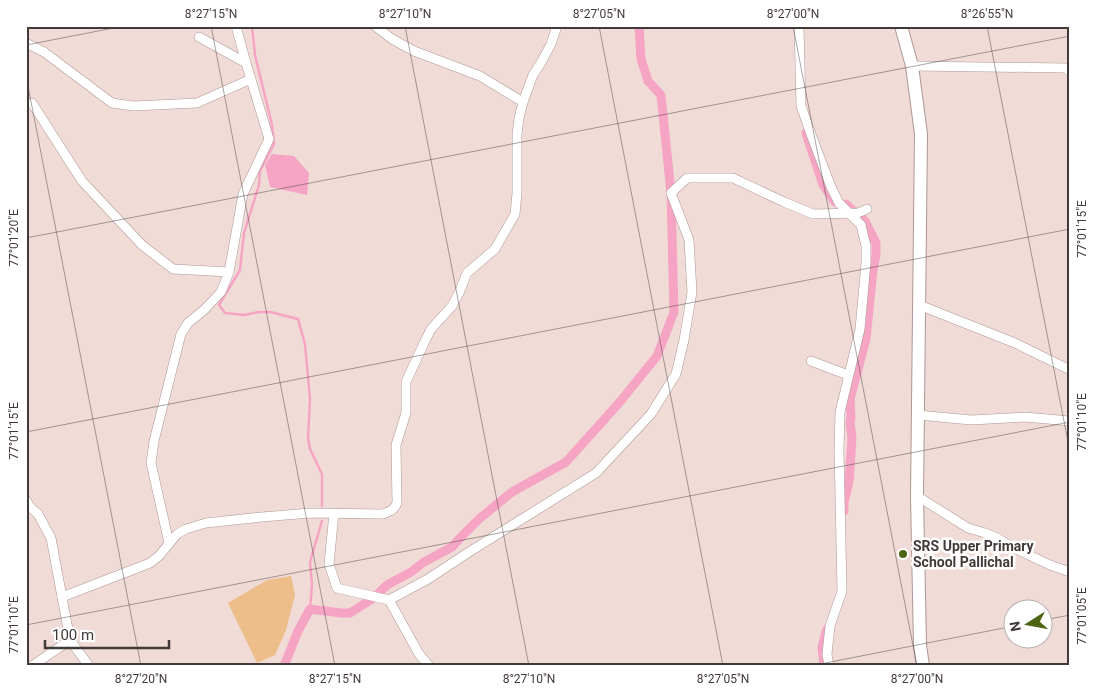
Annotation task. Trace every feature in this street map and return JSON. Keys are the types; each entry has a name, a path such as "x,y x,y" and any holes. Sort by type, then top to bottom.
{"street":[{"path":"169,543 151,463 154,442 181,334 188,323 221,292 229,272 243,194 269,139 236,26"},
{"path":"375,26 392,39 414,51 480,76 523,102"},
{"path":"62,597 150,562 159,556 177,534 206,523 310,513 384,514 395,508 397,503 396,445 406,413 406,382 424,343 432,329 452,306 467,273 495,249 515,214 517,134 523,102 533,75 551,44 557,26"},
{"path":"799,26 801,106 831,187 839,203 861,225 866,246 860,329 840,412 842,591 830,626 827,654 829,666"},
{"path":"902,26 912,66 921,134 917,496 920,645 923,666"},
{"path":"199,37 246,63"},
{"path":"26,43 44,52 112,103 133,106 197,104 251,79"},
{"path":"912,66 1066,68 1070,72"},
{"path":"32,103 82,180 142,245 173,269 229,272"},
{"path":"334,514 330,564 336,588 390,600 428,579 596,473 651,414 676,374 692,292 689,240 671,193 687,178 733,178 813,214 858,213 867,208"},
{"path":"919,305 1015,343 1070,370"},
{"path":"811,361 848,376"},
{"path":"918,414 970,420 1025,417 1070,421"},
{"path":"917,496 968,528 997,538 1050,565 1070,572"},
{"path":"26,500 38,514 51,538 70,640 89,666"},
{"path":"390,600 419,654 429,666"},
{"path":"32,666 70,640"}],"shaded area":[{"path":"272,154 294,156 309,173 307,195 270,187 265,165"},
{"path":"291,576 295,595 286,630 275,655 257,663 228,603 267,580"}],"waterway":[{"path":"252,26 255,55 272,125 274,144 260,171 259,185 244,233 240,270 219,305 225,313 244,315 270,312 298,319 305,344 310,399 308,438 310,449 322,474 322,506"},
{"path":"378,594 387,585 452,547 479,519 512,492 566,462 619,403 657,356 674,312 671,193 661,95 648,81 641,59 639,26"},
{"path":"806,133 823,185 835,202"},
{"path":"844,511 844,502 849,482 852,437 850,399 866,339 876,255 876,243 865,221 846,204"},
{"path":"310,609 312,585 310,562 322,521"},
{"path":"284,666 298,631 310,609 350,613 372,599"},
{"path":"824,666 822,647 827,629"}],"place":[{"name":"SRS Upper Primary School Pallichal","path":"903,554"}]}
